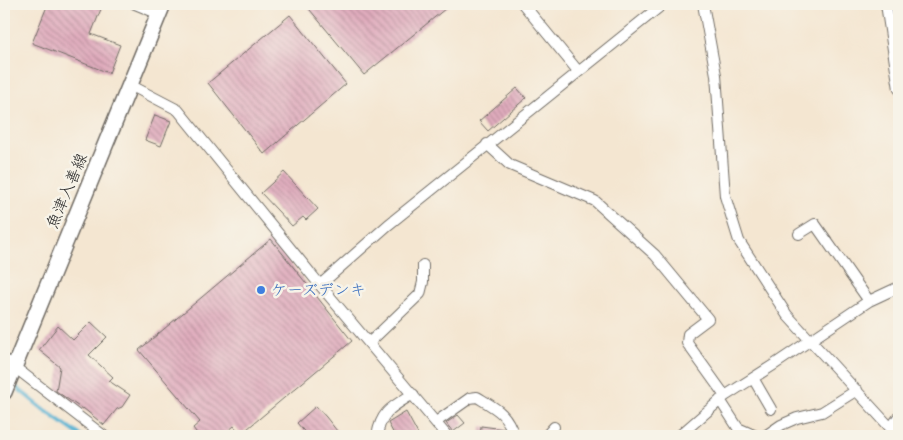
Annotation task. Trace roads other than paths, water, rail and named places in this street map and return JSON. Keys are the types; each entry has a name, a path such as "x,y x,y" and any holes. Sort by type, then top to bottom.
{"main road":[{"name":"魚津入善線","path":"4,392 9,363 130,86 161,9"}],"street":[{"path":"135,4 161,9"},
{"path":"523,4 578,71"},
{"path":"320,285 388,224 663,4"},
{"path":"703,4 716,75 725,196 739,241 787,315 898,436"},
{"path":"886,4 899,89"},
{"path":"130,86 178,110 320,285 370,342 447,436"},
{"path":"487,144 510,165 595,201 655,255 708,319 688,334 687,343 722,398 738,428 756,436"},
{"path":"799,234 815,224 869,301"},
{"path":"370,342 420,294 423,282 423,265"},
{"path":"678,436 722,398 869,301 899,287"},
{"path":"9,363 104,436"},
{"path":"753,378 771,409"},
{"path":"765,436 781,424 822,412 857,390"},
{"path":"377,436 379,422 383,416 395,405 413,394"},
{"path":"436,422 470,398 477,397 503,414 510,422 514,436"},
{"path":"890,428 899,416"},
{"path":"546,436 554,427"}],"waterway":[{"path":"11,383 81,436"}],"place":[{"name":"ケーズデンキ","path":"261,290"}]}
